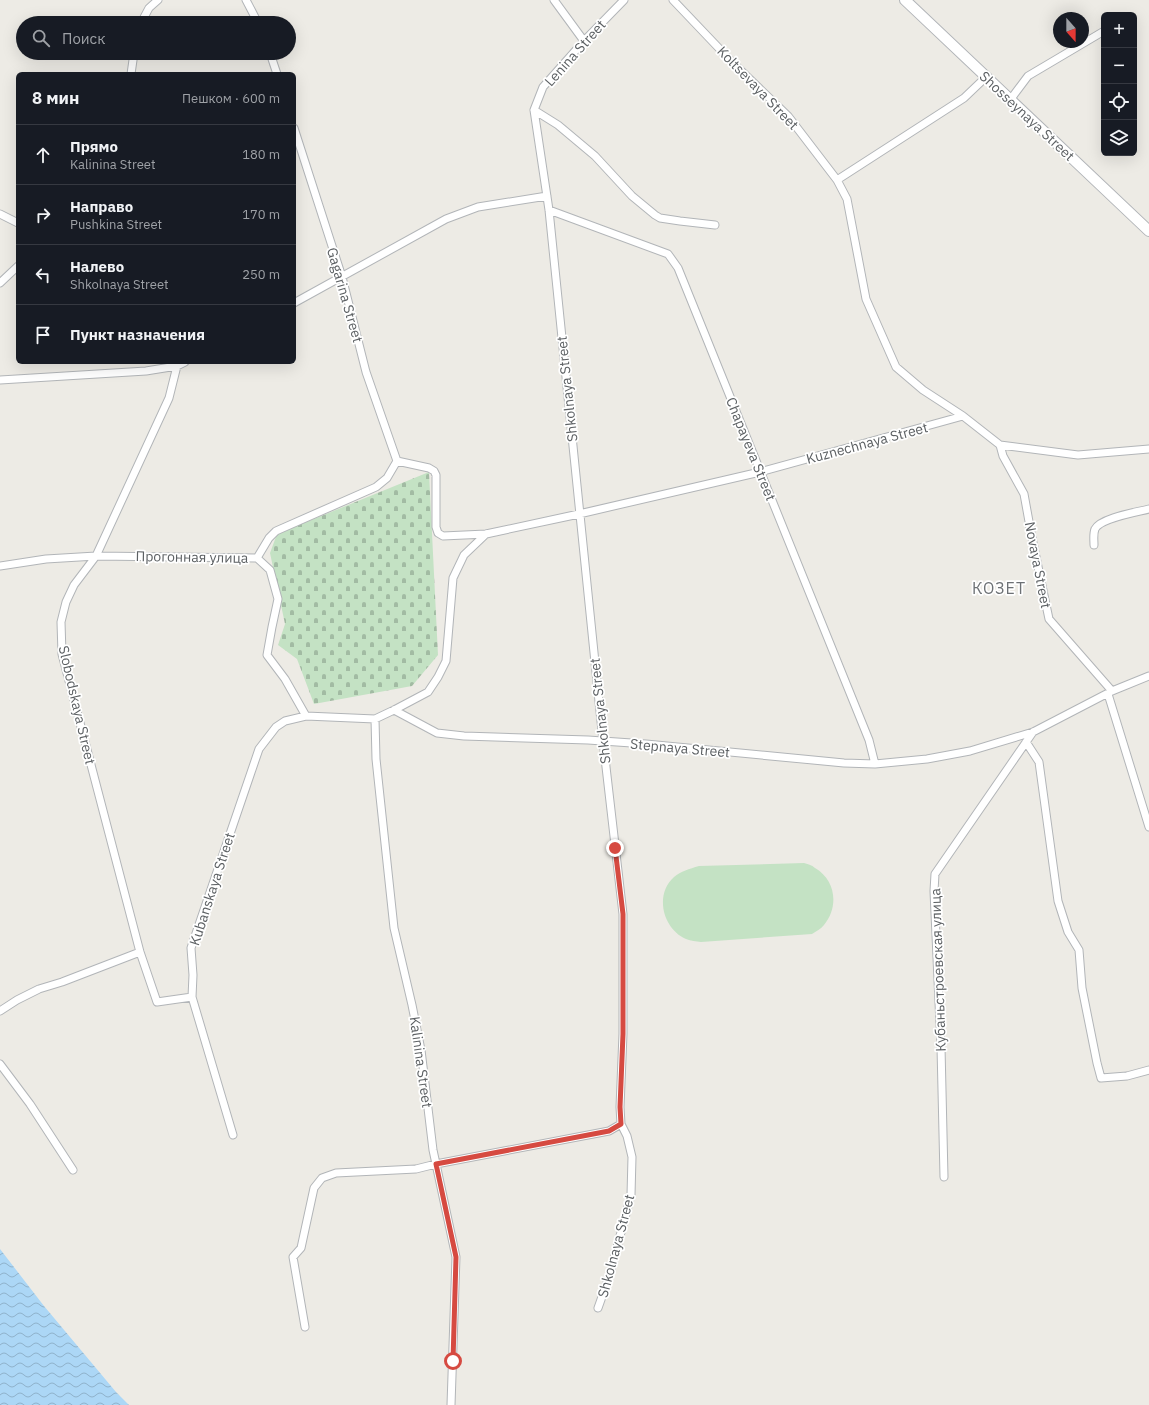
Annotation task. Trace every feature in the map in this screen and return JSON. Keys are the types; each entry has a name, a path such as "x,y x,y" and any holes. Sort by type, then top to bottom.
{"street":[{"path":"145,16 149,8 158,0"},
{"path":"246,0 254,16"},
{"path":"554,0 584,41"},
{"name":"Lenina Street","path":"534,110 543,87 584,41 624,0"},
{"name":"Koltsevaya Street","path":"673,0 732,62 788,116 837,180 847,199 866,299 896,367 923,390 963,416"},
{"name":"Shosseynaya Street","path":"905,0 1149,232"},
{"path":"1010,100 1028,76 1101,33"},
{"path":"131,72 133,60"},
{"path":"272,60 276,72"},
{"path":"837,180 964,98 986,78"},
{"path":"534,110 558,125 595,156 632,196 655,215 660,218 715,225"},
{"name":"Shkolnaya Street","path":"534,110 547,196 602,741 623,914 623,1034 620,1107 621,1124 627,1136 632,1157 631,1195 609,1277 598,1308"},
{"name":"Gagarina Street","path":"296,134 342,277 366,372 397,460"},
{"path":"296,302 446,219 478,207 547,196"},
{"name":"Chapayeva Street","path":"548,210 668,254 678,268 869,740 875,764"},
{"path":"0,214 16,222"},
{"path":"0,283 16,268"},
{"path":"0,380 146,371 181,364"},
{"name":"Slobodskaya Street","path":"177,366 169,398 96,556 74,585 66,602 61,622 62,654 140,952 157,1002 192,997"},
{"path":"963,416 1000,445 1078,456 1149,449"},
{"name":"Kuznechnaya Street","path":"397,460 429,468 434,471 436,475 436,528 438,533 443,536 486,534 760,472 963,416"},
{"name":"Novaya Street","path":"1000,445 1004,456 1024,494 1049,619 1110,693"},
{"name":"Прогонная улица","path":"0,566 46,559 96,556 257,558 269,538 276,531 376,487 387,478 397,460"},
{"path":"1094,545 1094,534 1096,528 1105,521 1149,509"},
{"path":"375,718 428,692 438,677 446,661 452,578 464,555 486,534"},
{"path":"257,558 270,570 278,599 267,655 285,679 306,716"},
{"path":"1149,676 1110,693 1149,827"},
{"name":"Stepnaya Street","path":"394,710 437,733 464,736 646,744 844,763 875,764 970,751 1033,732 1110,693"},
{"name":"Kubanskaya Street","path":"233,1135 192,997 193,975 191,948 259,749 276,727 285,721 306,716 375,718"},
{"name":"Kalinina Street","path":"375,718 376,759 394,928 421,1050 433,1150 456,1257 452,1405"},
{"name":"Кубаньстроевская улица","path":"944,1177 941,1047 934,891 935,874 1033,732"},
{"path":"1026,742 1039,762 1058,901 1068,932 1079,950 1082,988 1096,1063 1101,1078 1127,1076 1149,1070"},
{"path":"0,1011 17,1000 39,989 62,982 140,952"},
{"path":"0,1064 30,1104 73,1170"},
{"path":"304,1327 293,1257 301,1248 314,1188 322,1178 336,1173 416,1169 609,1131 621,1124"}],"green space":[{"path":"429,472 438,655 412,686 314,704 297,659 278,645 285,624 270,553 277,534"},
{"path":"804,863 812,866 822,873 827,879 833,894 832,910 829,918 820,929 812,934 701,942 688,940 678,934 667,920 663,902 664,893 668,884 674,877 685,870 699,866"}],"water":[{"path":"0,1249 44,1306 116,1392 129,1405 0,1405"}],"district":[{"name":"КОЗЕТ","path":"999,588"}],"route":[{"path":"453,1361 456,1257 436,1164 609,1131 621,1124 623,914 615,848"}]}
